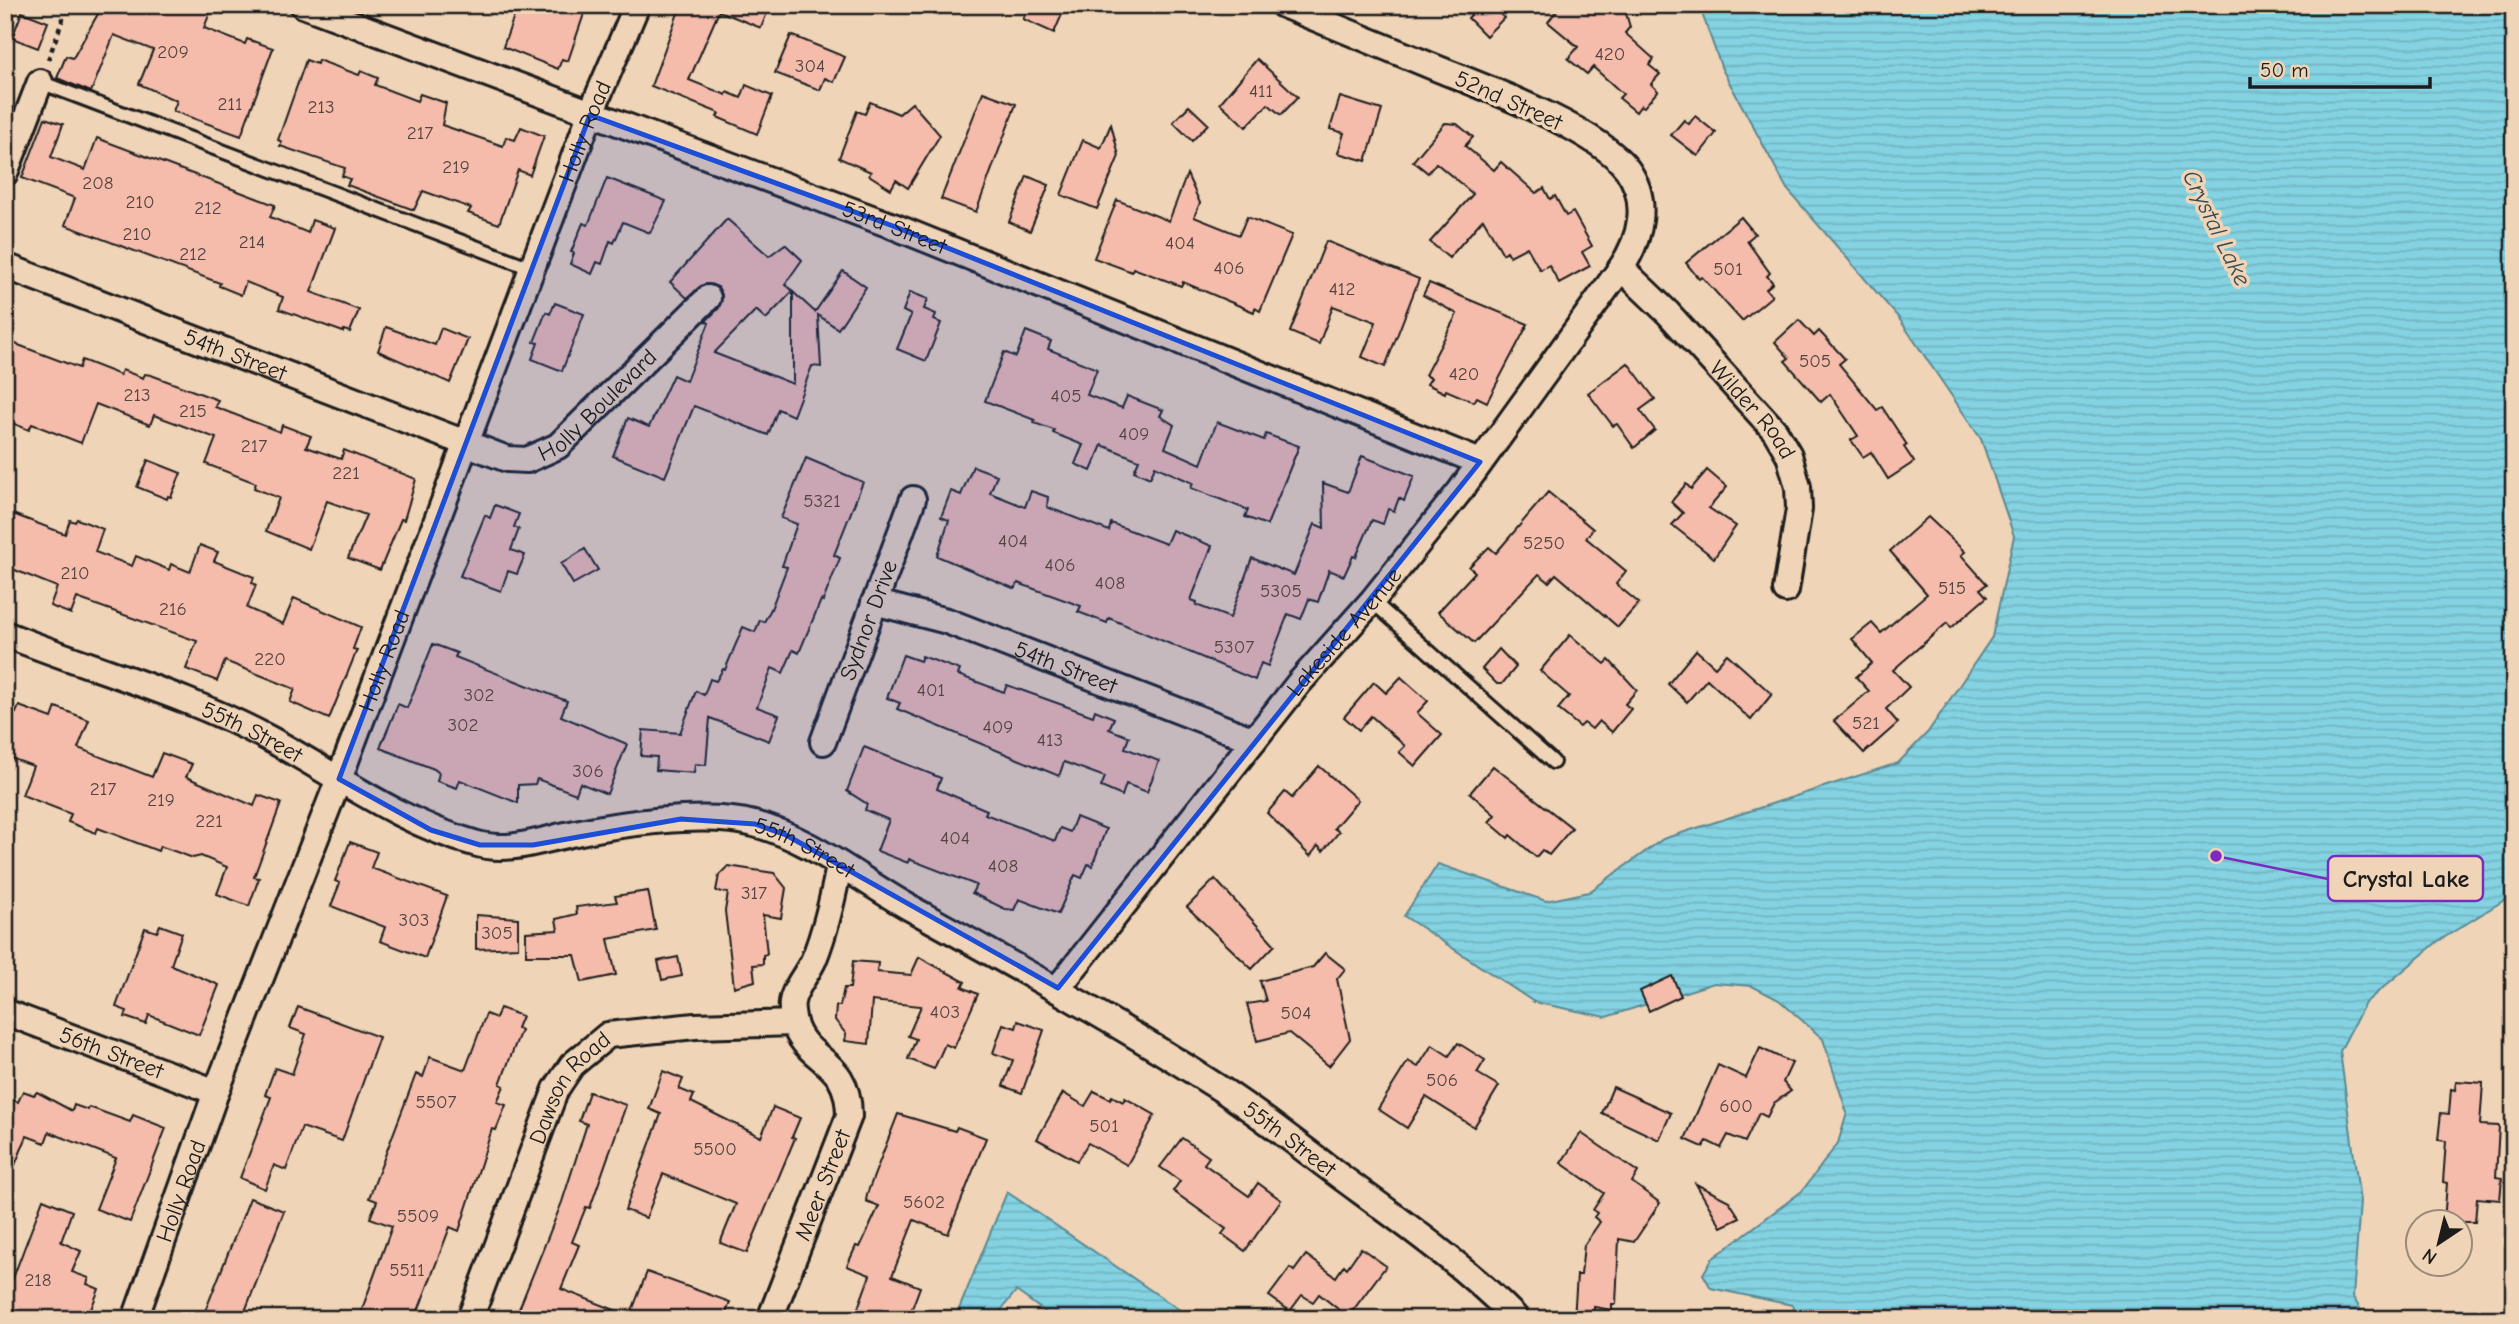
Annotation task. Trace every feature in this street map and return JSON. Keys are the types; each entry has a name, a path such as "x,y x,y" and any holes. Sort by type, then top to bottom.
{"street":[{"name":"53rd Street","path":"303,5 590,115 893,226 1480,462"},
{"name":"Holly Road","path":"135,1319 216,1092 339,779 590,115 637,5"},
{"name":"52nd Street","path":"1283,5 1521,102 1571,128 1618,159 1638,191 1641,208 1640,229 1633,249 1621,268"},
{"path":"5,173 40,82"},
{"name":"54th Street","path":"5,266 465,441"},
{"name":"Lakeside Avenue","path":"1058,988 1254,740 1372,601 1480,462 1621,268"},
{"name":"Wilder Road","path":"1621,268 1668,313 1775,431 1789,455 1798,487 1799,509 1786,590"},
{"name":"Holly Boulevard","path":"465,441 507,459 527,460 545,454 558,446 708,298"},
{"name":"Sydnor Drive","path":"823,742 913,499"},
{"name":"54th Street","path":"874,602 947,621 1254,740"},
{"name":"55th Street","path":"5,635 214,712 267,738 430,830 480,845 533,845 567,835 681,819 722,818 755,824 786,835 907,906 1058,988 1220,1088 1469,1271 1514,1317"},
{"path":"794,1023 792,1001 821,941 839,866"},
{"name":"56th Street","path":"5,1013 216,1092"},
{"name":"Dawson Road","path":"470,1319 556,1089 572,1065 594,1044 608,1035 695,1026 794,1023"},
{"name":"Meer Street","path":"770,1319 849,1116 849,1096 843,1080 799,1034 794,1023"}],"lane":[{"path":"40,82 531,268"},
{"path":"1372,601 1553,762"}],"path":[{"path":"40,82 68,5"}],"highlighted area":[{"path":"590,115 893,226 1480,462 1058,988 786,835 755,824 681,819 533,845 480,845 431,830 339,779"}],"water":[{"path":"1699,5 2514,5 2514,894 2437,942 2365,1003 2340,1051 2360,1202 2353,1297 2366,1319 1801,1319 1792,1305 1711,1288 1703,1274 1712,1259 1802,1191 1838,1143 1847,1113 1823,1039 1779,1000 1752,986 1714,983 1606,1017 1534,1002 1404,916 1438,864 1546,901 1589,892 1663,839 1898,763 1928,732 1992,637 2014,536 1981,439 1898,317 1787,189 1722,69"},
{"path":"1007,1192 1193,1319 1055,1319 1016,1291 994,1319 955,1319"}],"building":[{"path":"103,5 213,5 204,28 245,44 247,39 273,48 241,136 173,111 177,101 139,84 153,50 114,35 91,92 57,78 66,56 73,58"},
{"path":"518,5 587,5 568,61 562,59 558,69 503,47"},
{"path":"681,5 770,5 761,28 719,11 689,80 741,98 746,85 772,96 757,134 717,117 719,113 651,86"},
{"path":"1030,5 1066,5 1054,33 1023,19"},
{"path":"1481,5 1492,5 1504,18 1486,36 1468,18"},
{"path":"1561,5 1606,5 1613,11 1624,7 1630,27 1625,33 1654,59 1649,65 1660,74 1651,84 1658,91 1644,107 1641,105 1636,112 1619,98 1623,94 1593,67 1587,74 1568,59 1578,47 1548,22"},
{"path":"22,12 48,22 38,48 12,38"},
{"path":"791,35 845,57 834,82 825,78 820,90 775,73"},
{"path":"1257,59 1298,97 1281,115 1268,104 1246,127 1220,103"},
{"path":"306,60 317,64 318,60 359,75 361,71 378,78 375,85 417,101 420,94 446,103 442,125 503,146 506,137 515,140 521,127 544,136 530,175 518,170 499,224 468,213 471,208 423,191 414,210 347,185 350,179 342,176 345,168 280,146 282,142 278,140"},
{"path":"983,92 1016,104 976,212 941,199"},
{"path":"1340,97 1382,110 1366,161 1338,153 1344,133 1330,129"},
{"path":"870,102 899,114 912,103 940,135 908,188 896,180 891,189 869,175 871,172 839,158 857,111 865,114"},
{"path":"1189,106 1208,124 1192,141 1173,122"},
{"path":"1695,116 1716,133 1698,156 1671,135 1684,120 1689,124"},
{"path":"45,118 63,124 51,157 85,170 97,138 275,205 270,217 308,233 312,220 335,228 311,292 359,310 350,332 343,332 279,309 283,297 246,282 241,295 219,286 220,283 65,225 75,198 22,178"},
{"path":"1445,123 1457,124 1473,137 1465,146 1494,170 1501,162 1536,193 1544,188 1550,199 1555,196 1566,216 1573,212 1592,246 1582,252 1590,266 1559,283 1549,265 1540,270 1527,247 1510,256 1507,251 1503,254 1483,219 1449,258 1430,242 1473,194 1436,163 1428,173 1413,161"},
{"path":"1111,124 1119,156 1097,209 1061,195 1083,140 1101,148"},
{"path":"1187,174 1200,203 1194,217 1239,235 1247,217 1292,235 1260,311 1255,308 1254,312 1183,282 1181,286 1133,268 1132,272 1094,258 1117,200 1169,221"},
{"path":"1027,176 1049,185 1030,231 1009,222"},
{"path":"607,178 666,201 650,233 623,222 614,243 610,241 602,264 597,262 592,274 570,264 574,253 571,252 583,223 588,225"},
{"path":"1741,217 1755,234 1747,241 1770,273 1767,276 1773,283 1766,289 1772,296 1742,321 1686,263"},
{"path":"727,219 769,256 785,244 802,260 785,284 793,291 766,319 756,310 714,353 793,384 793,292 815,312 843,271 866,287 838,329 818,315 821,367 812,366 793,416 778,409 768,435 694,406 665,477 613,456 628,418 649,427 673,375 686,381 709,323 706,321 719,308 722,295 718,287 705,284 687,298 670,282"},
{"path":"1326,241 1419,279 1385,367 1362,357 1376,322 1333,306 1319,344 1290,332"},
{"path":"1429,283 1528,324 1487,402 1477,397 1474,402 1427,384 1431,378 1425,375 1457,314 1423,295"},
{"path":"910,292 928,299 924,309 936,314 934,320 941,323 926,361 897,349 911,315 903,311"},
{"path":"555,303 584,314 562,371 532,359 538,343 534,342 546,312 550,314"},
{"path":"1799,320 1814,336 1819,331 1845,359 1839,364 1877,410 1882,407 1907,445 1904,447 1914,462 1888,479 1871,452 1863,457 1851,440 1858,436 1830,394 1821,402 1785,361 1789,358 1775,342"},
{"path":"386,327 435,345 441,328 468,339 450,383 378,351"},
{"path":"1026,331 1051,341 1048,349 1097,369 1087,395 1122,408 1127,396 1163,410 1160,416 1174,425 1165,448 1201,464 1217,422 1264,440 1266,434 1299,446 1267,525 1245,517 1248,510 1191,488 1193,483 1155,466 1150,478 1134,471 1139,460 1102,445 1091,471 1075,464 1083,445 1053,433 1054,430 1034,423 1035,420 985,401 1004,352 1016,357"},
{"path":"5,340 79,368 82,360 120,375 122,370 143,378 145,374 151,375 218,400 215,407 280,432 282,425 311,436 306,447 341,459 344,450 416,479 404,520 401,519 380,570 348,558 366,515 327,501 309,549 266,531 279,498 254,488 256,483 206,464 216,438 154,415 150,425 96,404 81,443 32,424 29,430 5,420"},
{"path":"1628,363 1655,399 1640,410 1655,430 1634,448 1617,424 1613,426 1588,393"},
{"path":"1362,456 1414,476 1404,501 1399,498 1394,511 1388,509 1383,524 1372,520 1356,557 1353,556 1344,576 1329,570 1318,602 1309,599 1301,619 1288,614 1268,666 1261,663 1255,680 1109,618 1107,623 1078,612 1081,606 1018,583 1015,589 937,556 949,520 941,517 951,491 961,495 973,466 997,475 990,493 1025,507 1031,491 1048,497 1047,507 1109,531 1111,523 1166,544 1172,530 1212,546 1191,600 1197,602 1196,605 1230,618 1252,558 1294,575 1315,524 1324,528 1323,483 1348,492"},
{"path":"806,458 863,482 834,555 840,558 799,653 793,650 783,673 772,668 757,707 779,715 769,741 710,718 706,765 695,764 694,773 656,770 657,757 641,756 643,730 680,733 696,691 704,695 710,679 716,681 723,669 725,670 743,627 755,632 760,620 764,622 771,609 787,567 782,566 797,524 781,518"},
{"path":"148,460 181,473 171,497 168,496 167,499 137,487"},
{"path":"1707,470 1727,487 1709,508 1736,526 1714,558 1672,525 1683,513 1671,502 1686,484 1691,489"},
{"path":"1548,492 1593,529 1586,538 1626,571 1616,584 1639,603 1618,627 1556,574 1549,582 1539,574 1474,643 1438,612 1475,572 1469,567 1489,547 1496,553"},
{"path":"495,505 519,514 514,527 519,529 511,550 525,555 517,574 508,571 501,591 460,576 485,515 490,518"},
{"path":"5,511 65,534 70,520 75,522 77,519 103,529 95,552 132,566 136,556 169,570 171,564 190,572 200,545 218,552 214,561 254,577 252,583 256,585 247,608 283,624 294,598 361,627 353,649 357,650 329,719 290,702 295,689 225,661 217,681 186,669 197,641 77,598 71,614 50,606 57,587 5,566"},
{"path":"1928,517 1965,552 1961,555 1987,584 1980,589 1987,597 1951,628 1947,623 1893,670 1909,687 1886,709 1898,723 1864,753 1834,721 1869,691 1856,677 1872,663 1852,639 1872,623 1881,633 1927,594 1890,551"},
{"path":"585,549 598,570 573,584 561,564"},
{"path":"1570,635 1605,664 1609,660 1637,690 1625,704 1631,709 1612,732 1599,721 1592,729 1584,723 1580,727 1558,709 1569,696 1540,671"},
{"path":"433,644 457,653 455,657 567,701 561,716 627,744 607,794 580,783 576,794 537,779 535,784 518,785 518,803 460,780 457,788 437,781 439,773 434,769 380,748 398,704 407,708"},
{"path":"1499,649 1516,667 1502,684 1497,684 1482,669"},
{"path":"1696,650 1715,667 1727,654 1772,694 1751,720 1707,679 1687,702 1668,684"},
{"path":"903,655 920,661 922,656 960,670 958,675 1004,692 1007,685 1093,716 1095,710 1114,718 1109,729 1129,737 1125,748 1159,761 1147,792 1126,784 1122,796 1101,787 1105,777 1064,762 1059,776 897,709 900,703 887,698"},
{"path":"1401,677 1428,701 1417,713 1442,735 1415,766 1399,752 1405,746 1371,716 1359,730 1344,717 1374,682 1386,693"},
{"path":"19,706 52,718 56,707 89,720 78,748 152,777 162,753 192,764 186,777 254,806 258,795 281,803 254,877 259,878 249,906 217,894 227,867 201,856 193,858 160,846 158,851 98,828 96,833 68,822 71,814 22,795 33,766 5,756 5,709 16,713"},
{"path":"864,747 941,778 937,789 987,810 985,814 1055,841 1060,828 1070,832 1076,817 1106,829 1092,866 1088,864 1082,878 1075,875 1058,914 1019,899 1014,910 1005,909 972,893 976,885 909,859 908,863 877,851 889,820 865,810 867,804 847,791"},
{"path":"1319,766 1358,800 1334,828 1339,832 1323,851 1318,846 1310,856 1267,813 1285,792 1292,798"},
{"path":"1493,766 1572,828 1549,855 1542,850 1536,857 1510,835 1508,838 1489,822 1495,815 1470,793"},
{"path":"350,842 377,852 371,868 447,896 425,958 380,941 385,927 331,906 340,883 335,881"},
{"path":"728,866 774,873 786,888 781,918 763,915 767,954 763,955 763,964 753,965 755,981 734,987 725,911 728,893 716,891 719,875"},
{"path":"1215,879 1275,945 1252,969 1187,907"},
{"path":"648,891 656,930 608,939 616,975 582,982 575,955 526,955 526,932 558,930 556,919 577,914 576,907 617,902 615,896"},
{"path":"476,915 518,918 518,947 476,949"},
{"path":"160,925 182,933 171,965 219,985 199,1035 149,1015 146,1024 125,1017 127,1011 116,1007 145,928 157,932"},
{"path":"1325,953 1345,969 1337,979 1350,1039 1329,1066 1289,1033 1257,1041 1247,1004 1266,1001 1260,981 1313,967"},
{"path":"678,957 682,976 662,980 658,961"},
{"path":"919,957 965,982 962,987 978,994 954,1048 945,1044 934,1069 908,1059 916,1039 908,1036 921,1006 872,1001 869,1044 845,1041 846,1034 835,1020 836,1006 840,1006 844,988 850,988 853,961 878,963 877,972 911,975"},
{"path":"1672,976 1681,996 1649,1011 1640,991"},
{"path":"298,1007 379,1037 342,1141 302,1127 286,1170 274,1165 265,1189 240,1178 271,1097 265,1095 275,1068 292,1074 306,1034 290,1028"},
{"path":"500,1008 522,1016 517,1028 521,1030 500,1084 504,1086 497,1102 506,1105 496,1130 492,1129 459,1231 450,1227 415,1319 371,1319 360,1315 392,1226 370,1218 377,1201 369,1198 416,1074 423,1077 430,1057 465,1070 486,1014 496,1018"},
{"path":"1018,1021 1044,1030 1022,1093 1003,1086 1013,1060 993,1053 1003,1024 1016,1028"},
{"path":"1458,1043 1485,1060 1477,1073 1499,1086 1474,1127 1426,1097 1407,1128 1378,1109 1408,1061 1418,1067 1432,1045 1449,1056"},
{"path":"1760,1048 1792,1063 1783,1082 1791,1091 1774,1103 1767,1117 1759,1113 1745,1142 1728,1135 1721,1148 1707,1141 1703,1147 1685,1139 1718,1065 1746,1078"},
{"path":"663,1071 683,1079 679,1089 694,1095 691,1102 761,1137 773,1107 800,1118 792,1137 795,1138 747,1253 720,1243 736,1204 663,1174 646,1218 625,1210 661,1114 649,1109"},
{"path":"2456,1081 2483,1083 2480,1125 2499,1126 2496,1177 2502,1178 2500,1200 2477,1198 2475,1222 2474,1208 2445,1208 2447,1183 2443,1182 2446,1141 2438,1140 2441,1113 2449,1114 2451,1089 2455,1090"},
{"path":"1613,1087 1671,1113 1659,1140 1602,1113"},
{"path":"23,1091 34,1095 37,1092 72,1111 74,1105 88,1110 89,1107 130,1122 133,1115 166,1128 130,1222 96,1209 116,1158 49,1132 45,1143 27,1136 5,1189 5,1097 18,1102"},
{"path":"1094,1091 1123,1102 1125,1098 1155,1115 1127,1165 1088,1143 1077,1161 1037,1139 1063,1093 1085,1106"},
{"path":"589,1092 626,1105 590,1208 586,1207 572,1242 579,1245 561,1289 630,1316 647,1272 730,1302 724,1319 515,1319 562,1202 587,1124 579,1121"},
{"path":"898,1114 955,1131 957,1127 986,1138 948,1234 914,1220 892,1276 920,1287 908,1319 854,1319 870,1275 847,1266 856,1246 860,1247 879,1206 866,1201 867,1194"},
{"path":"1581,1133 1638,1172 1632,1182 1660,1203 1634,1242 1619,1239 1616,1304 1612,1304 1612,1310 1594,1307 1593,1319 1574,1319 1577,1275 1581,1275 1584,1245 1600,1222 1594,1217 1597,1213 1593,1210 1604,1193 1561,1163"},
{"path":"1182,1138 1209,1157 1204,1164 1249,1196 1258,1183 1281,1200 1245,1251 1222,1234 1226,1229 1173,1191 1180,1181 1160,1167"},
{"path":"1696,1184 1729,1201 1740,1218 1721,1227"},
{"path":"250,1198 284,1211 242,1319 202,1319"},
{"path":"43,1199 72,1211 61,1242 81,1251 72,1272 89,1278 87,1284 99,1289 87,1319 5,1319 5,1299"},
{"path":"1361,1248 1386,1266 1348,1317 1319,1294 1313,1302 1302,1295 1290,1311 1269,1296 1290,1268 1294,1271 1306,1255 1336,1277 1344,1265 1347,1268"}],"place":[{"name":"Crystal Lake","path":"2216,856"}]}
